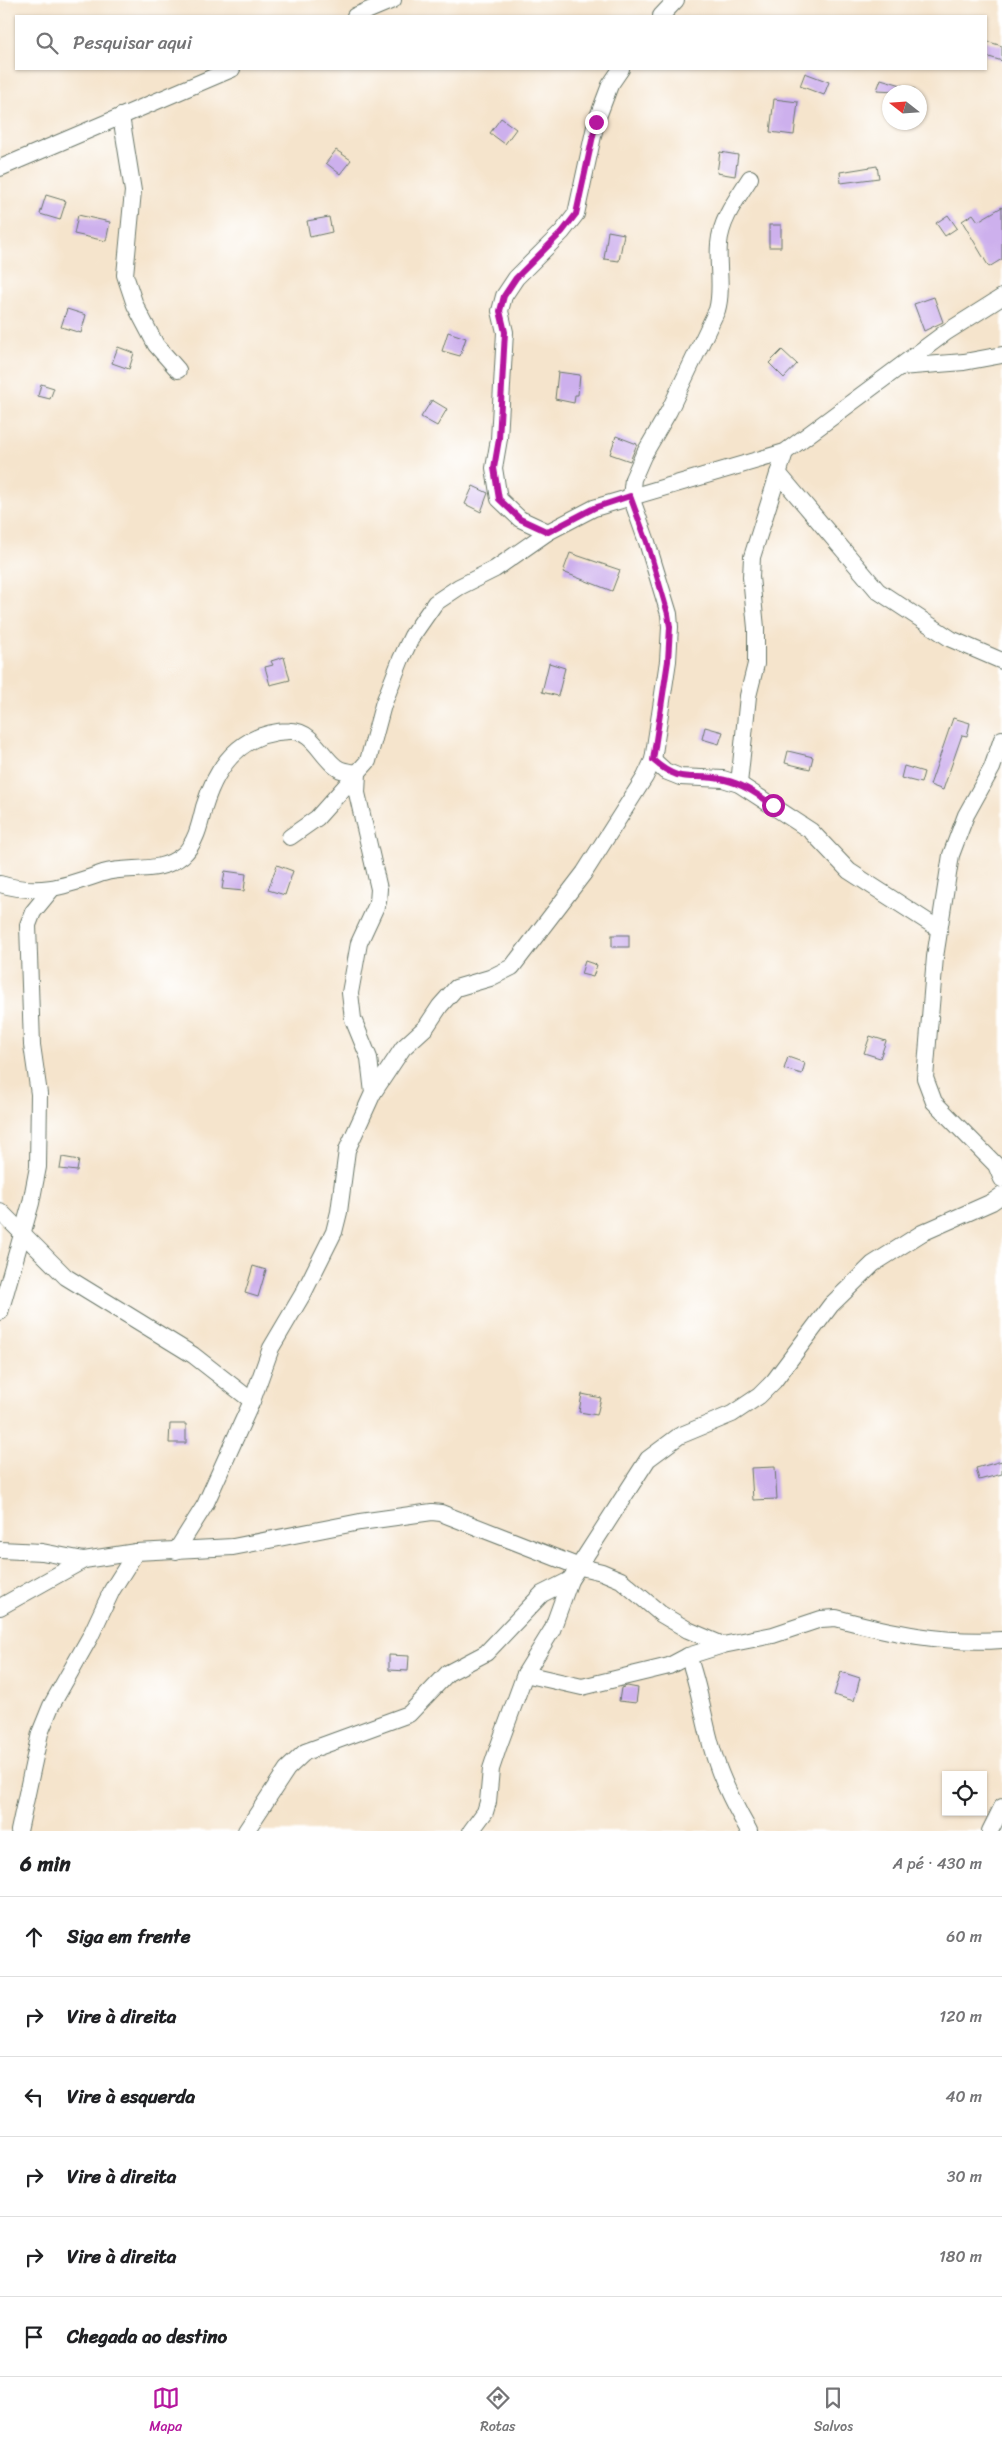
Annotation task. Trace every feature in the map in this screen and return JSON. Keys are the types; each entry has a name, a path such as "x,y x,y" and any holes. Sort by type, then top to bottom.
{"street":[{"path":"357,15 393,0"},
{"path":"663,15 676,0"},
{"path":"0,168 230,70"},
{"path":"548,532 520,519 499,499 494,468 499,439 505,332 500,311 504,296 516,278 562,232 576,214 596,122 610,85 619,70"},
{"path":"121,116 133,191 125,275 135,305 156,346 178,370"},
{"path":"176,1551 205,1505 252,1401 276,1337 304,1292 334,1232 339,1212 347,1150 373,1092 403,1048 426,1028 440,1006 456,988 490,978 512,968 584,873 645,777 653,760 668,661 670,627 647,542 630,496 642,456 670,411 717,310 720,298 719,242 728,213 750,178"},
{"path":"290,838 317,818 368,761 384,705 401,659 412,636 435,603 459,587 495,569 548,532 594,508 784,452 945,333 1002,297"},
{"path":"900,367 964,362 1002,355"},
{"path":"739,784 748,696 756,664 756,628 751,577 752,557 784,452"},
{"path":"778,473 878,591 950,639 1002,661"},
{"path":"0,884 29,890 51,890 111,871 158,868 172,863 184,854 192,843 217,774 242,744 266,736 290,731 301,732 337,768 358,774"},
{"path":"1002,739 992,768 966,816 951,855 935,957 925,1078 934,1102 996,1165 1002,1178"},
{"path":"653,760 665,771 680,777 723,779 739,784 811,831 849,871 939,929"},
{"path":"358,774 357,793 378,889 378,902 358,943 350,993 353,1020 371,1066 373,1092"},
{"path":"0,1312 31,1203 38,1167 39,1094 32,1045 28,925 33,912 51,890"},
{"path":"471,1831 484,1812 496,1755 525,1674 552,1630 573,1573 648,1459 679,1436 732,1414 759,1396 774,1382 831,1306 873,1264 922,1234 992,1202 1002,1195"},
{"path":"0,1211 66,1277 193,1355 252,1401"},
{"path":"0,1550 42,1552 84,1560 136,1552 233,1547 360,1522 432,1512 441,1513 573,1573 602,1572 621,1580 660,1614 688,1630 723,1645"},
{"path":"20,1831 40,1733 51,1706 90,1637 112,1590 136,1552"},
{"path":"0,1607 84,1560"},
{"path":"246,1831 287,1769 305,1752 409,1714 448,1673 486,1653 542,1594 573,1573"},
{"path":"525,1674 582,1687 669,1666 688,1656 723,1645 773,1635 821,1619 836,1618 935,1640 976,1642 1002,1640"},
{"path":"688,1656 696,1677 715,1760 732,1801 749,1831"},
{"path":"990,1831 1002,1807"}],"building":[{"path":"987,41 1002,46 1002,61 987,56"},
{"path":"805,73 829,82 824,95 800,86"},
{"path":"881,79 901,85 882,85 882,90 877,90"},
{"path":"774,99 798,102 794,135 770,132"},
{"path":"501,118 516,129 505,144 490,133"},
{"path":"336,150 351,160 340,174 326,163"},
{"path":"720,152 738,155 735,176 717,173"},
{"path":"877,166 879,178 841,183 840,172"},
{"path":"46,195 66,201 60,220 40,214"},
{"path":"1002,207 1002,259 989,267 962,221 973,214 978,221"},
{"path":"78,215 110,222 106,241 74,234"},
{"path":"948,215 957,228 945,236 936,223"},
{"path":"329,217 332,232 310,237 307,221"},
{"path":"769,225 781,225 781,247 769,247"},
{"path":"608,231 624,234 619,261 604,259"},
{"path":"934,297 943,322 924,331 914,304"},
{"path":"67,309 86,315 81,333 61,327"},
{"path":"448,332 466,338 460,356 442,351"},
{"path":"118,347 134,353 129,369 112,363"},
{"path":"782,350 797,364 784,378 769,363"},
{"path":"558,372 580,375 578,395 575,395 574,403 555,399"},
{"path":"41,384 54,388 50,399 38,396"},
{"path":"432,400 447,409 437,426 421,417"},
{"path":"616,436 637,444 630,461 610,454"},
{"path":"473,486 488,493 481,512 465,504"},
{"path":"570,553 620,570 612,591 563,572"},
{"path":"284,657 290,680 270,685 265,667 273,665 271,661"},
{"path":"549,663 565,668 558,696 542,692"},
{"path":"953,718 970,723 967,736 962,735 943,790 930,785"},
{"path":"705,727 723,732 719,744 702,739"},
{"path":"788,751 813,757 810,769 785,763"},
{"path":"904,766 924,772 921,783 901,778"},
{"path":"277,865 293,871 285,895 268,890"},
{"path":"225,871 246,874 244,891 222,889"},
{"path":"612,935 629,935 629,947 612,947"},
{"path":"585,961 597,965 593,977 581,974"},
{"path":"870,1036 886,1041 880,1058 864,1053"},
{"path":"788,1057 805,1063 802,1074 784,1069"},
{"path":"62,1157 79,1160 77,1171 60,1169"},
{"path":"253,1266 266,1270 258,1297 245,1293"},
{"path":"582,1394 601,1398 597,1415 579,1412"},
{"path":"170,1424 186,1424 186,1443 169,1443"},
{"path":"1002,1461 1002,1474 979,1480 976,1468"},
{"path":"775,1467 777,1499 753,1500 751,1468"},
{"path":"389,1655 409,1656 408,1671 389,1670"},
{"path":"841,1672 860,1678 854,1701 834,1695"},
{"path":"627,1686 638,1688 636,1703 619,1701 621,1688"}],"route":[{"path":"596,122 576,214 562,232 516,278 504,296 500,311 505,332 499,439 494,468 499,499 520,519 548,532 594,508 630,496 647,542 670,627 668,661 653,760 665,771 680,777 723,779 739,784 773,805"}]}
